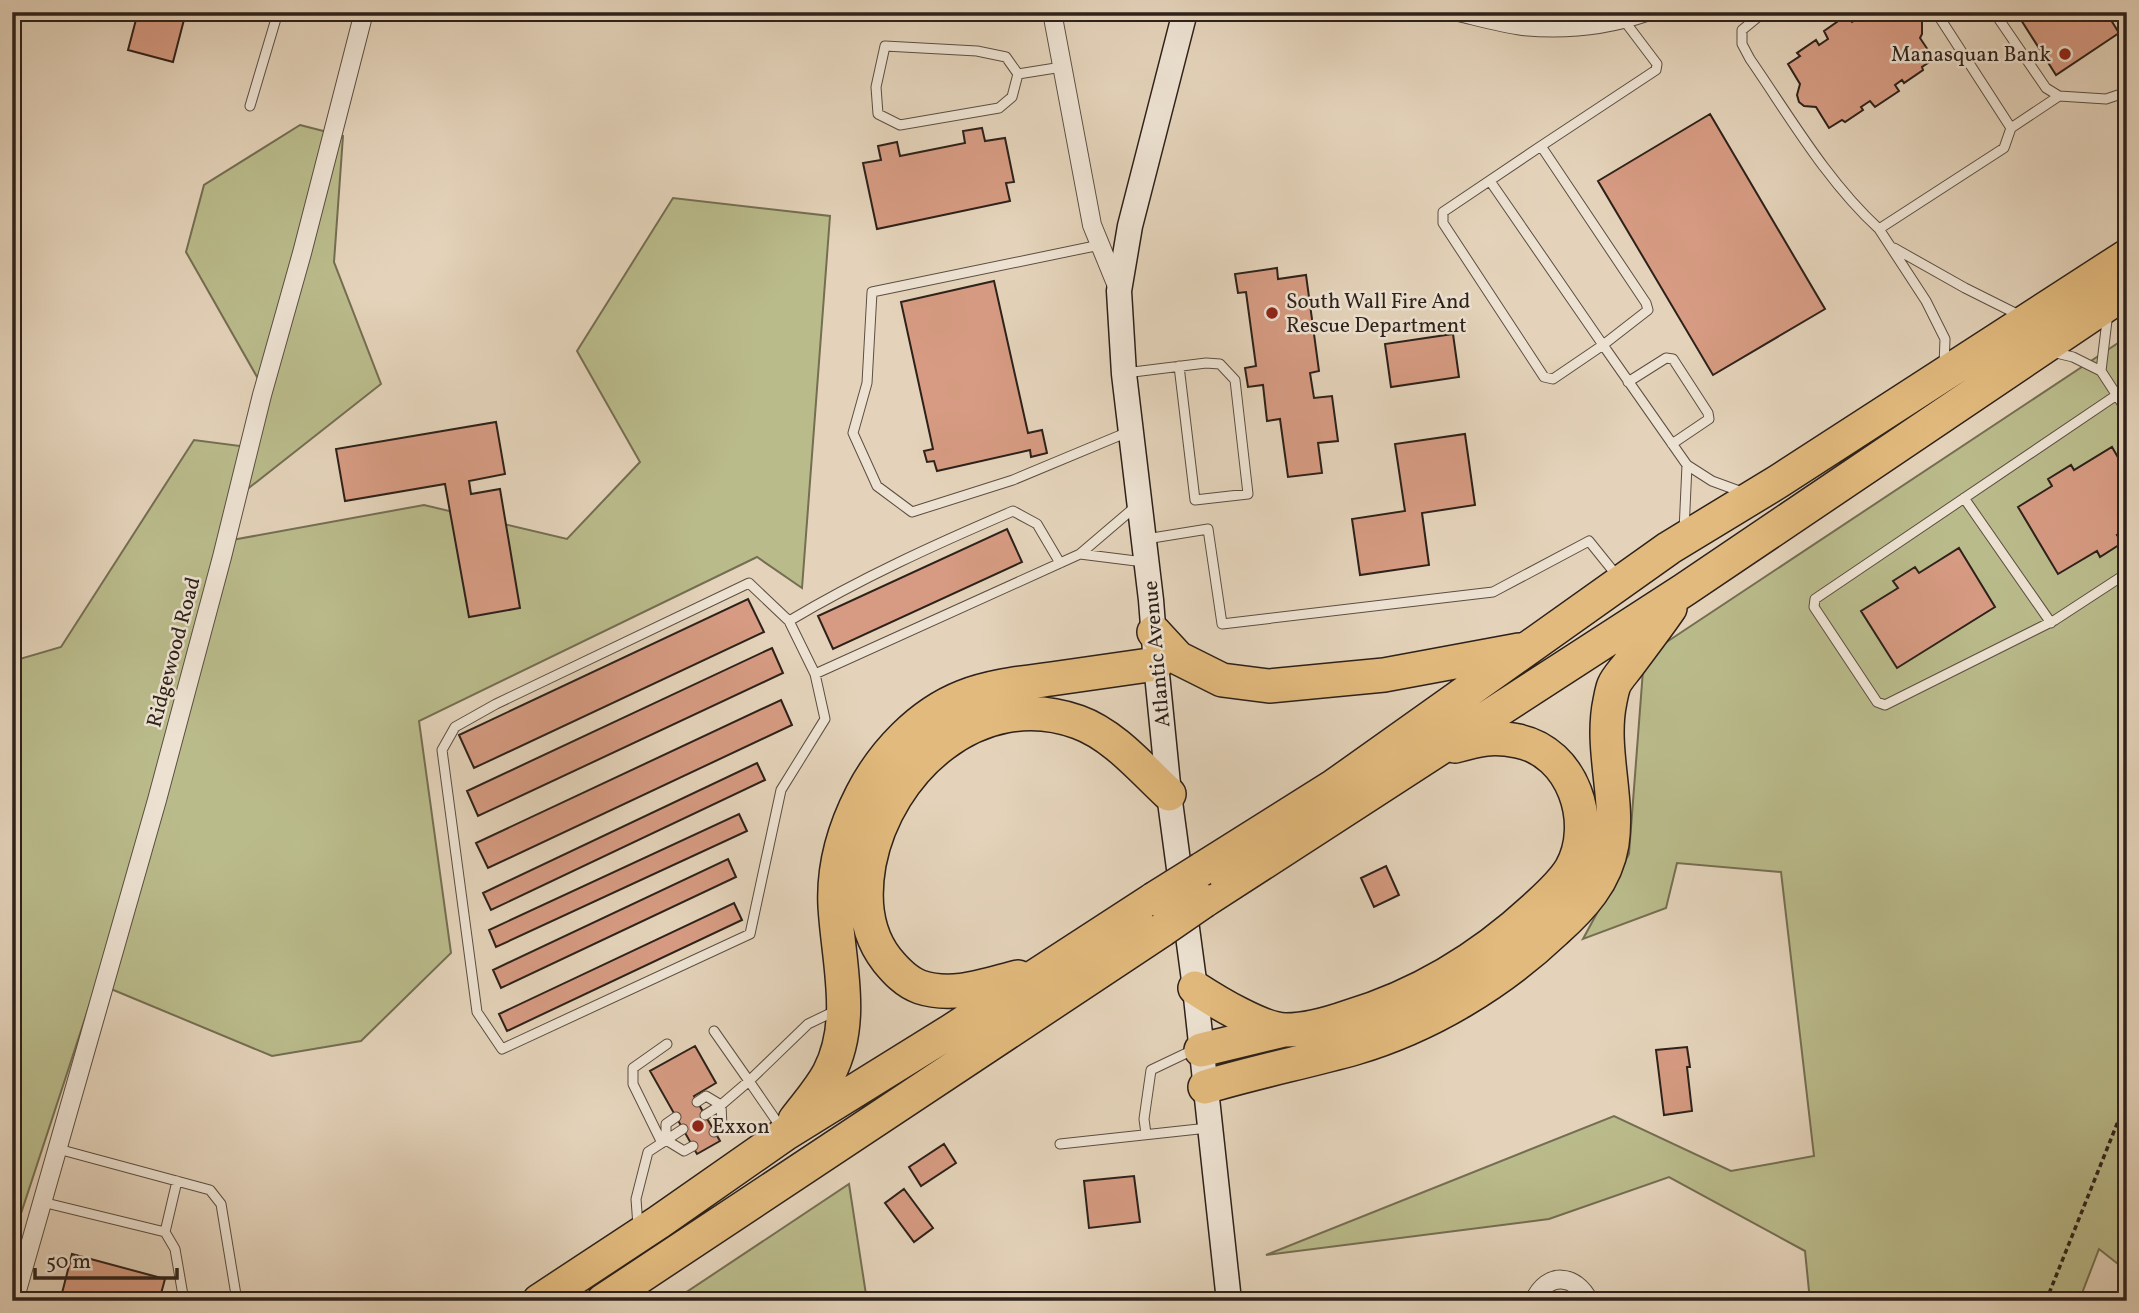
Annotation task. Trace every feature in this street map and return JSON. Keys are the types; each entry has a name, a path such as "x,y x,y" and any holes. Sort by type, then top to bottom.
{"highway":[{"path":"1203,885 1436,751 1684,590 2034,334 2127,257"},
{"path":"603,1301 1203,885 1334,786 1683,540 1944,374 2118,297"},
{"path":"1205,1087 1354,1048 1423,1021 1465,999 1502,975 1578,911 1596,887 1612,843 1608,711 1613,686 1684,590"},
{"path":"785,1134 818,1092 830,1071 843,1031 844,1006 835,906 836,869 852,813 881,763 900,740 939,709 984,690 1155,648 1222,680 1269,686 1384,675 1528,648"},
{"path":"1041,971 961,992 937,990 919,986 904,978 879,950 868,922 867,873 880,825 901,787 925,759 957,735 984,722 1010,716 1046,715 1078,722 1108,738 1170,794"},
{"path":"1201,1048 1325,1024 1365,1012 1428,984 1463,964 1512,929 1552,892 1571,870 1582,836 1582,816 1579,799 1569,778 1553,760 1520,741 1486,737 1436,751"},
{"path":"539,1301 785,1134 951,1031 1041,971 1158,915"},
{"path":"1195,988 1250,1019 1284,1030"}],"main road":[{"name":"Atlantic Avenue","path":"1185,12 1130,226 1119,291 1130,431 1229,1301"}],"street":[{"path":"1052,12 1092,225 1119,291"},
{"path":"1464,13 1521,25 1555,28 1585,26 1646,12"},
{"name":"Ridgewood Road","path":"14,1301 161,786 262,395 302,253 361,13"},
{"path":"1534,1301 1548,1283 1562,1280 1581,1287 1589,1301"}],"lane":[{"path":"250,106 278,12"},
{"path":"1764,12 1742,30 1742,44 1820,162 1854,205 1893,247 1927,301 1945,338 1944,374"},
{"path":"1936,12 2011,128"},
{"path":"1994,12 2046,88 2059,96 2106,99 2127,92"},
{"path":"1541,146 1646,303 1648,310 1553,379 1544,377 1443,223 1443,212 1541,146 1656,70 1657,64 1623,19"},
{"path":"885,46 977,51 1006,57 1018,74 1012,97 999,108 900,125 878,114 876,87 885,46"},
{"path":"1018,74 1062,67"},
{"path":"1879,229 2004,148 2011,128 2059,96"},
{"path":"1490,181 1687,465 1712,481 1754,496"},
{"path":"1100,245 872,292 867,383 853,433 877,486 912,512 1013,480 1130,431"},
{"path":"1893,247 1965,288 2034,334 2101,371 2127,411"},
{"path":"2101,371 2118,297"},
{"path":"1628,382 1665,358 1673,359 1708,413 1709,419 1672,444"},
{"path":"1124,374 1179,366 1206,363 1220,364 1235,380 1248,494 1195,500 1179,366"},
{"path":"2127,388 1815,599 1814,607 1877,702 1885,705 2050,623 2127,573"},
{"path":"1683,540 1687,465"},
{"path":"1964,498 2050,623"},
{"path":"815,674 1080,554 1139,504"},
{"path":"789,621 828,597 932,545 1013,511 1037,524 1060,563"},
{"path":"1080,554 1145,551 1208,529 1222,624 1493,592 1588,541 1622,582"},
{"path":"749,583 789,621 815,674 825,719 781,790 750,934 502,1049 477,1012 442,750 455,727 496,704 749,583"},
{"path":"705,1115 749,1081 808,1024 844,1006"},
{"path":"714,1031 785,1134"},
{"path":"667,1044 633,1068 633,1084 664,1141 684,1151 693,1146"},
{"path":"1146,1134 1144,1119 1151,1070 1201,1048"},
{"path":"697,1102 706,1096 721,1105"},
{"path":"714,1132 722,1126 721,1105"},
{"path":"664,1141 666,1124 676,1116"},
{"path":"1060,1144 1209,1128"},
{"path":"639,1235 636,1199 649,1152 683,1129"},
{"path":"58,1149 210,1190 221,1204 235,1300"},
{"path":"165,1233 177,1181"},
{"path":"42,1202 165,1233 176,1250 184,1301"}],"path":[{"path":"2046,1301 2127,1099"}],"green space":[{"path":"300,125 343,136 334,262 381,384 245,491 232,540 424,505 567,539 640,462 577,351 673,198 830,216 802,588 757,557 419,721 451,953 361,1041 272,1056 96,985 12,1241 12,654 20,659 61,647 194,440 255,448 269,398 186,252 204,185"},
{"path":"2127,337 2127,1271 2099,1249 2079,1301 1810,1301 1805,1251 1669,1177 1549,1219 1266,1255 1614,1116 1731,1171 1814,1156 1781,872 1677,863 1666,908 1583,939 1629,854 1644,657"},
{"path":"849,1184 867,1301 673,1301"}],"building":[{"path":"138,12 186,12 173,62 128,50"},
{"path":"1860,12 1903,12 1905,15 1918,17 1922,22 1920,38 1934,59 1904,83 1902,80 1895,85 1899,91 1875,107 1870,101 1861,107 1863,110 1845,122 1842,120 1829,128 1816,107 1804,106 1799,102 1797,95 1800,84 1788,64 1800,56 1797,53 1816,40 1819,45 1828,39 1824,31 1847,15 1852,22 1862,16"},
{"name":"Manasquan Bank","path":"2016,12 2106,12 2119,33 2056,75"},
{"path":"1710,114 1825,309 1713,375 1598,181"},
{"path":"982,128 985,141 1005,138 1014,182 1006,183 1010,201 877,229 863,163 881,160 878,146 897,142 900,156 965,143 963,131"},
{"path":"1277,268 1278,279 1306,275 1319,371 1310,373 1314,398 1332,396 1338,441 1318,443 1322,473 1288,477 1280,419 1267,421 1263,385 1248,387 1245,368 1256,366 1246,292 1238,293 1235,274"},
{"path":"994,281 1028,433 1042,430 1047,453 1031,457 1030,450 937,471 934,461 927,462 924,451 933,449 901,302"},
{"path":"1453,334 1459,377 1391,387 1385,344"},
{"path":"496,422 505,474 469,481 471,494 500,489 520,608 469,617 445,484 345,501 336,449"},
{"path":"1465,434 1475,505 1422,513 1429,565 1360,575 1352,519 1405,511 1395,444"},
{"path":"2112,447 2127,473 2127,530 2117,535 2122,543 2100,557 2097,551 2058,574 2018,507 2052,486 2048,479 2071,465 2074,470"},
{"path":"1007,529 1022,562 833,649 818,616"},
{"path":"1959,548 1995,607 1897,668 1861,611 1898,588 1893,581 1915,567 1919,573"},
{"path":"748,599 764,632 474,768 459,735"},
{"path":"772,648 783,673 478,816 467,791"},
{"path":"781,700 792,725 488,868 476,843"},
{"path":"757,763 765,780 491,910 483,893"},
{"path":"739,814 747,831 496,947 489,930"},
{"path":"728,859 736,877 501,988 493,970"},
{"path":"1386,866 1399,895 1374,907 1361,878"},
{"path":"734,903 742,920 507,1031 499,1014"},
{"path":"695,1046 716,1083 694,1096 720,1141 697,1154 650,1071"},
{"path":"1687,1047 1692,1111 1664,1115 1656,1050"},
{"path":"944,1144 956,1163 921,1186 909,1167"},
{"path":"1134,1176 1140,1222 1089,1228 1084,1181"},
{"path":"904,1189 933,1228 914,1242 885,1203"},
{"path":"72,1254 165,1279 159,1301 60,1301"}],"place":[{"name":"Manasquan Bank","path":"2065,54"},
{"name":"South Wall Fire And Rescue Department","path":"1272,313"},
{"name":"Exxon","path":"698,1126"}]}
